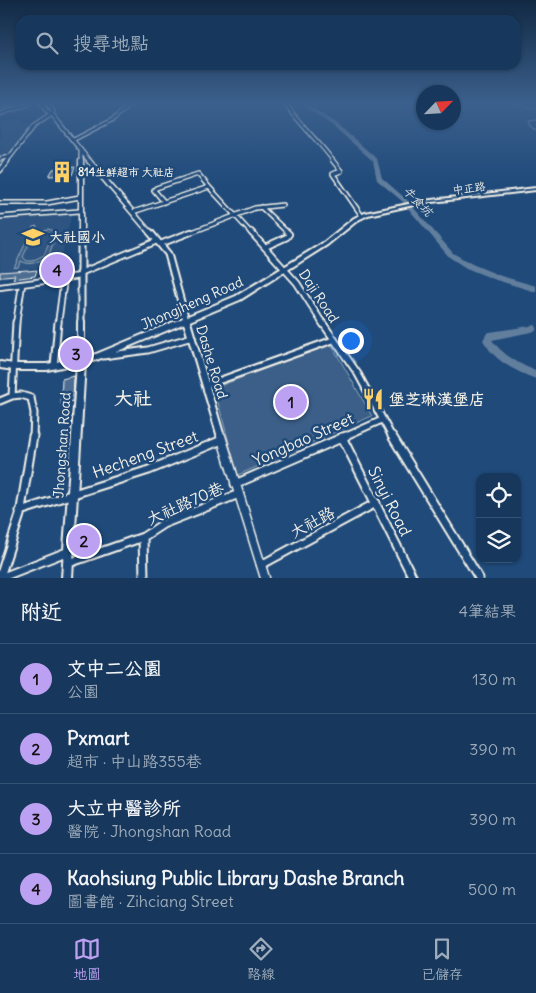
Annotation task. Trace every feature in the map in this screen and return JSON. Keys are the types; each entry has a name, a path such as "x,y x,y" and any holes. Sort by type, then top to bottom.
{"main road":[{"name":"中正路","path":"404,206 536,189"},
{"name":"Jhongjheng Road","path":"0,365 14,367 54,366 96,357 238,298 324,244 362,216 404,206"},
{"name":"Jhongshan Road","path":"67,578 81,360"}],"street":[{"path":"0,170 30,131"},
{"path":"65,131 81,151"},
{"path":"72,140 90,131"},
{"path":"307,131 321,144 340,171 333,174 362,216"},
{"name":"Jhongshan Road","path":"81,151 79,211 81,360"},
{"name":"Dashe Road","path":"81,151 168,254 235,484 265,578"},
{"path":"0,160 10,157"},
{"name":"Daji Road","path":"164,202 154,190 156,188 198,174 285,268 358,374 382,420 479,578"},
{"path":"133,212 208,187"},
{"path":"0,203 41,204 80,197"},
{"path":"0,287 64,279 80,275 235,215 261,207 282,205"},
{"path":"261,207 289,234 287,238 265,247"},
{"path":"0,217 79,211"},
{"path":"54,366 54,350 64,279"},
{"path":"12,396 15,327 22,284"},
{"path":"96,357 132,354 171,345 192,337"},
{"path":"207,385 333,340"},
{"path":"0,402 12,396 31,398 34,406 30,461 8,560 0,577"},
{"name":"Yongbao Street","path":"235,484 382,420"},
{"name":"Sinyi Road","path":"342,437 413,578"},
{"name":"Hecheng Street","path":"20,511 149,470 222,440"},
{"name":"大社路70巷","path":"68,564 99,551 143,537 163,524 239,494"},
{"name":"大社路","path":"261,565 376,503"},
{"path":"143,537 144,578"},
{"path":"0,577 69,551"}],"shaded area":[{"path":"0,131 26,131 8,156 0,158"},
{"name":"大社國小","path":"72,213 62,255 63,266 0,271 0,219"},
{"path":"37,226 36,232 48,229 57,232 49,255 32,263 21,261 18,267 14,268 33,227","holes":["48,232 52,235 44,255 32,261 27,261 23,257 29,243 35,236"]},
{"path":"331,344 372,416 238,475 214,388"}],"building":[{"name":"814生鮮超市 大社店","path":"75,167 72,175 49,176 53,169"},
{"path":"37,270 35,276 13,279 15,275 0,278 0,272"},
{"path":"74,376 73,401 61,404 62,379"}],"waterway":[{"name":"牛食坑","path":"342,131 375,160 379,179 404,200 451,255 469,266 499,278 536,289"},
{"name":"牛食坑","path":"536,328 490,336 487,340 508,362 536,375"}],"place":[{"name":"814生鮮超市 大社店","path":"62,172"},
{"name":"大社國小","path":"33,237"},
{"name":"Kaohsiung Public Library Dashe Branch","path":"57,270"},
{"name":"大立中醫診所","path":"76,354"},
{"name":"堡芝琳漢堡店","path":"373,399"},
{"name":"文中二公園","path":"291,402"},
{"name":"Pxmart","path":"84,541"}],"district":[{"name":"大社","path":"133,398"}]}
